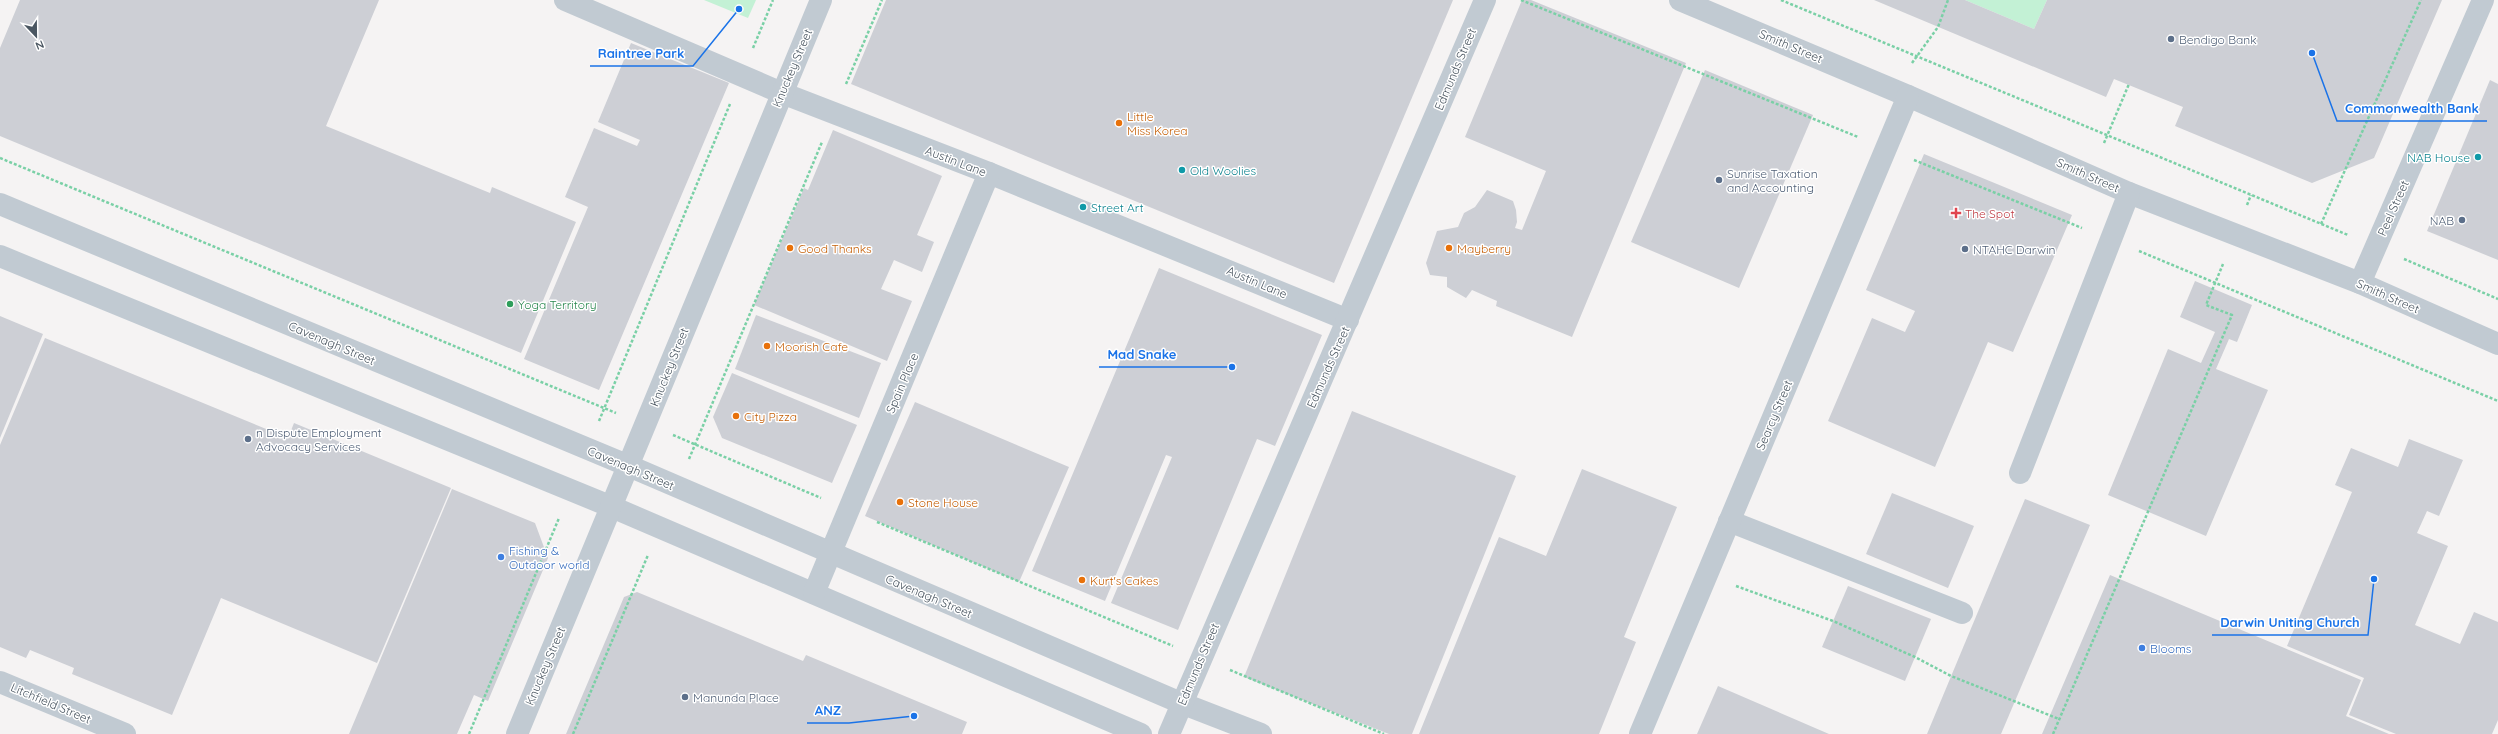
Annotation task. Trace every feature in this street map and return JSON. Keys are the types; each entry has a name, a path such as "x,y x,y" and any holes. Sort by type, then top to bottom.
{"street":[{"name":"Austin Lane","path":"565,0 741,76 989,174 1348,320"},
{"name":"Knuckey Street","path":"516,734 612,507 821,0"},
{"name":"Edmunds Street","path":"1169,734 1181,703 1348,320 1484,0"},
{"name":"Smith Street","path":"1680,0 1908,96 2130,193 2360,283 2498,344"},
{"name":"Peel Street","path":"2360,283 2483,0"},
{"name":"Searcy Street","path":"1640,734 1908,96"},
{"name":"Spain Place","path":"814,593 989,174"},
{"path":"2020,473 2130,193"},
{"name":"Cavenagh Street","path":"0,204 629,466 830,554 1181,703 1262,734"},
{"path":"0,256 660,527 1141,734"},
{"path":"1730,521 1962,613"},
{"name":"Litchfield Street","path":"0,682 124,734"}],"path":[{"path":"587,449 773,0"},
{"path":"677,487 882,0"},
{"path":"1521,0 1861,138"},
{"path":"1781,0 2252,195 2498,299"},
{"path":"1912,63 1938,27 1948,0"},
{"path":"2321,224 2421,0"},
{"path":"2104,143 2129,84"},
{"path":"0,158 618,414"},
{"path":"1912,159 2090,231"},
{"path":"2052,734 2232,315 2206,305 2252,195"},
{"path":"2134,249 2498,401"},
{"path":"667,432 825,500"},
{"path":"469,734 570,490"},
{"path":"869,519 1176,648"},
{"path":"573,734 660,527"},
{"path":"1734,585 1833,622 1915,657 1951,676 2059,719"},
{"path":"1227,669 1384,734"}],"green space":[{"path":"704,0 756,0 748,18"},
{"path":"1965,0 2047,0 2034,29"}],"building":[{"path":"20,0 379,0 326,126 490,193 492,187 576,222 521,353 0,136 0,48"},
{"name":"Old Woolies","path":"886,0 1453,0 1334,283 851,84"},
{"path":"1522,0 1531,0 1686,63 1572,337 1496,306 1497,301 1472,290 1466,298 1447,287 1447,277 1430,275 1426,263 1437,231 1458,227 1464,213 1475,207 1487,190 1513,201 1516,210 1517,222 1515,228 1522,230 1546,171 1465,137"},
{"path":"1874,0 1965,0 2034,29 2047,0 2442,0 2374,158 2312,183 2175,126 2183,107 2114,79 2106,97"},
{"path":"631,43 729,83 599,390 524,359 588,207 565,197 594,128 637,146 640,140 598,122"},
{"path":"1705,70 1813,115 1739,288 1631,242"},
{"name":"NAB House","path":"2490,80 2498,84 2498,260 2427,231"},
{"path":"833,130 942,176 917,235 934,242 922,272 894,260 881,289 912,301 887,361 754,305 804,188 808,190"},
{"path":"1924,154 2072,215 2013,352 1988,342 1935,467 1828,421 1872,318 1905,332 1915,311 1866,290"},
{"path":"1159,268 1322,335 1275,446 1257,439 1178,630 1111,603 1172,457 1166,455 1105,601 1032,571"},
{"path":"2195,281 2252,305 2237,342 2229,339 2216,369 2268,390 2206,536 2108,495 2168,349 2201,363 2215,332 2180,317"},
{"path":"756,315 881,363 859,418 735,369"},
{"path":"0,316 43,334 0,438"},
{"path":"45,338 288,438 294,423 451,488 377,663 221,598 172,715 72,674 74,668 30,650 26,658 0,647 0,445"},
{"path":"732,373 857,425 832,483 722,438 713,417"},
{"path":"915,402 1069,467 1019,582 865,516"},
{"path":"1352,411 1516,476 1412,734 1389,734 1244,677"},
{"path":"2409,439 2463,460 2439,516 2427,511 2417,533 2448,546 2415,625 2460,644 2474,612 2498,622 2498,720 2492,734 2396,734 2349,715 2364,678 2287,646 2352,492 2335,485 2351,448 2398,467"},
{"path":"1582,469 1677,507 1624,637 1636,642 1599,734 1419,734 1499,537 1546,556"},
{"path":"452,489 535,523 548,558 488,701 474,695 457,734 349,734"},
{"path":"1892,493 1974,526 1948,588 1866,554"},
{"path":"2025,499 2090,525 2001,734 1927,734"},
{"path":"2110,575 2361,680 2346,716 2389,734 2042,734"},
{"path":"1848,586 1931,619 1905,681 1822,647"},
{"name":"Manunda Place","path":"637,592 803,661 806,655 967,722 962,734 566,734 624,597"},
{"path":"1718,686 1829,734 1697,734"}],"place":[{"name":"Raintree Park","path":"739,9"},
{"name":"Bendigo Bank","path":"2171,39"},
{"name":"Commonwealth Bank","path":"2312,53"},
{"name":"Little Miss Korea","path":"1119,123"},
{"name":"NAB House","path":"2478,157"},
{"name":"Old Woolies","path":"1182,170"},
{"name":"Sunrise Taxation and Accounting","path":"1719,180"},
{"name":"Street Art","path":"1083,207"},
{"name":"The Spot","path":"1956,213"},
{"name":"NAB","path":"2462,220"},
{"name":"Good Thanks","path":"790,248"},
{"name":"Mayberry","path":"1449,248"},
{"name":"NTAHC Darwin","path":"1965,249"},
{"name":"Yoga Territory","path":"510,304"},
{"name":"Moorish Cafe","path":"767,346"},
{"name":"Mad Snake","path":"1232,367"},
{"name":"City Pizza","path":"736,416"},
{"name":"n Dispute Employment Advocacy Services","path":"248,439"},
{"name":"Stone House","path":"900,502"},
{"name":"Fishing & Outdoor world","path":"501,557"},
{"name":"Darwin Uniting Church","path":"2374,579"},
{"name":"Kurt's Cakes","path":"1082,580"},
{"name":"Blooms","path":"2142,648"},
{"name":"Manunda Place","path":"685,697"},
{"name":"ANZ","path":"914,716"}]}
